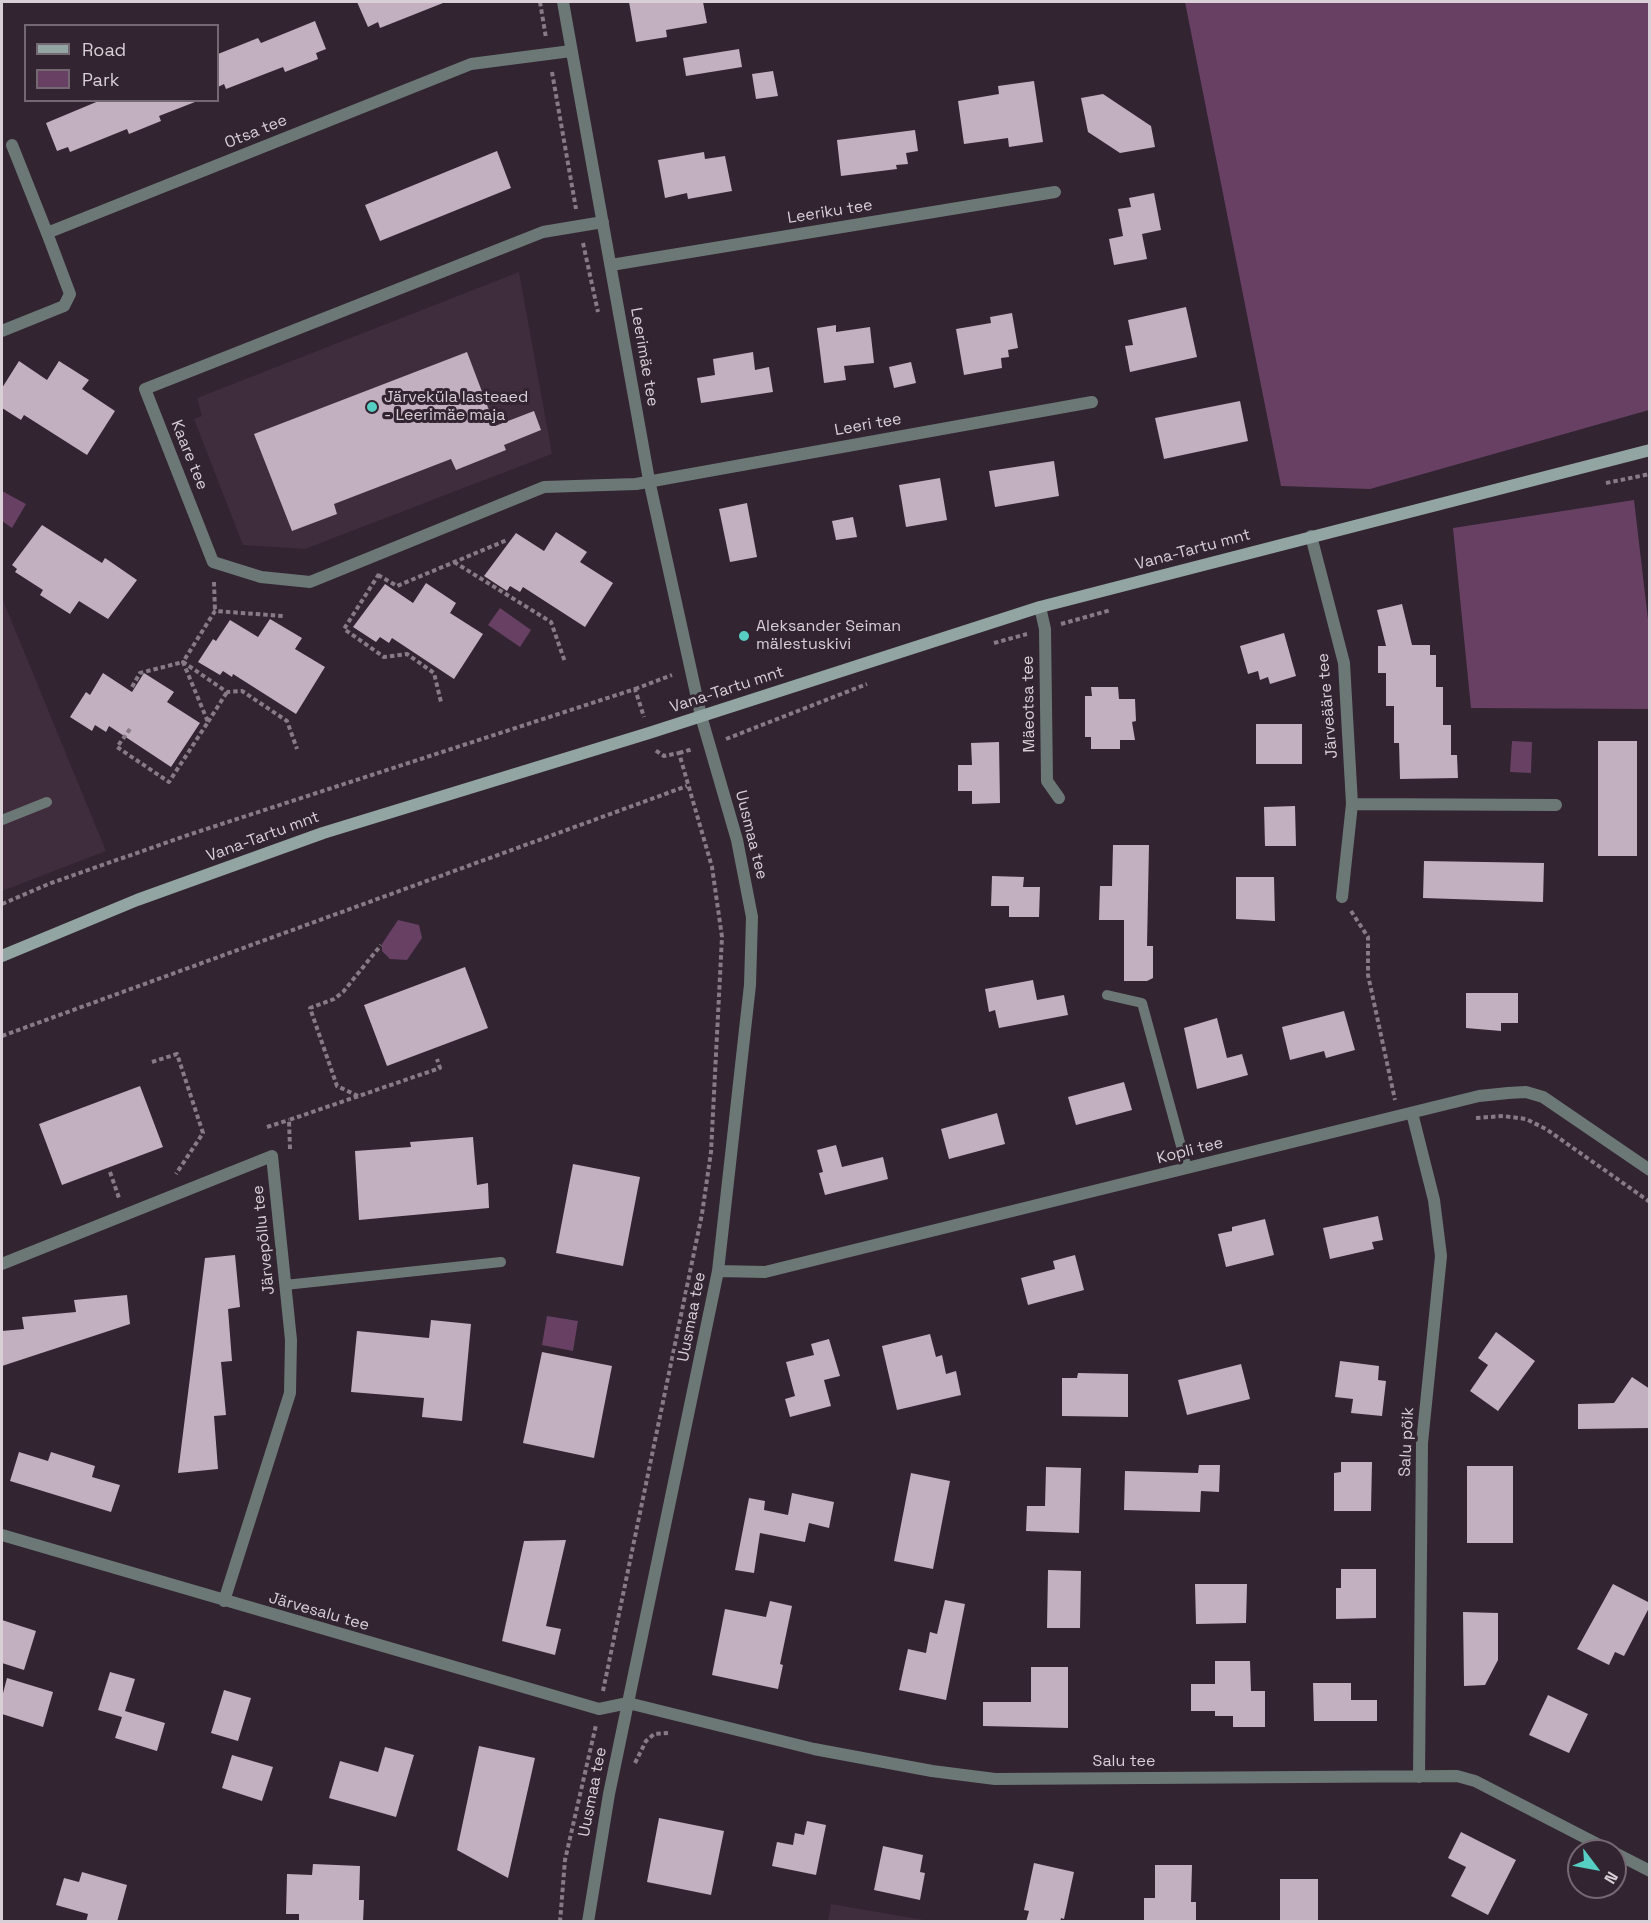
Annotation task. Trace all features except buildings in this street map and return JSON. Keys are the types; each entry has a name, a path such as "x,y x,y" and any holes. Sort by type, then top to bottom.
{"street":[{"name":"Leerimäe tee","path":"563,2 649,480 701,716"},
{"name":"Otsa tee","path":"47,233 471,64 571,51"},
{"path":"2,331 64,306 70,294 12,145"},
{"name":"Leeriku tee","path":"611,265 1055,192"},
{"name":"Kaare tee","path":"213,562 145,389 543,232 603,222"},
{"name":"Leeri tee","path":"649,480 1092,402"},
{"name":"Vana-Tartu mnt","path":"2,956 137,900 323,833 701,716 1040,607 1650,450"},
{"path":"213,562 261,577 310,582 544,487 636,484 649,480"},
{"name":"Järveääre tee","path":"1311,536 1344,663 1352,804 1342,897"},
{"name":"Mäeotsa tee","path":"1040,607 1045,629 1047,781 1059,798"},
{"name":"Uusmaa tee","path":"588,1922 599,1847 718,1271 750,985 753,917 738,840 701,716"},
{"path":"1352,804 1556,805"},
{"name":"Kopli tee","path":"718,1271 765,1272 1479,1096 1526,1092 1543,1097 1650,1170"},
{"name":"Salu põik","path":"1412,1113 1434,1200 1441,1256 1422,1443 1419,1777"},
{"name":"Järvepõllu tee","path":"2,1264 273,1156 291,1341 290,1393 224,1601"},
{"name":"Järvesalu tee","path":"2,1535 599,1709 628,1703"},
{"name":"Salu tee","path":"628,1703 814,1749 932,1771 995,1779 1457,1776 1475,1781 1588,1839"},
{"name":"Salu tee","path":"1627,1859 1650,1871"}],"lane":[{"path":"2,820 47,802"},
{"path":"1107,995 1142,1003 1187,1168"},
{"path":"285,1285 501,1262"}],"path":[{"path":"1600,484 1650,474"},
{"path":"378,575 396,586 507,540"},
{"path":"380,554 382,570 344,629 384,657 407,654 434,673 441,702"},
{"path":"132,687 140,673 183,662 215,611 213,562"},
{"path":"454,562 551,622 565,662"},
{"path":"988,645 1112,610"},
{"path":"215,611 284,616"},
{"path":"183,662 228,692 242,691 287,720 297,749"},
{"path":"183,662 208,722"},
{"path":"653,744 659,755 679,753 708,745 877,680"},
{"path":"2,904 51,883 191,834 635,689 645,720"},
{"path":"130,729 117,747 169,782 228,692"},
{"path":"560,1922 565,1860 599,1709 702,1214 711,1152 722,937 712,867 679,753"},
{"path":"2,1036 687,786"},
{"path":"1342,897 1368,937 1368,975 1396,1101 1412,1113"},
{"path":"358,1096 337,1086 310,1008 334,999 343,992 381,945"},
{"path":"152,1062 177,1054 203,1133 174,1177"},
{"path":"267,1127 440,1068 437,1059"},
{"path":"1468,1120 1503,1116 1526,1119 1546,1129 1650,1202"},
{"path":"289,1120 290,1150"},
{"path":"110,1172 119,1198"}],"shaded area":[{"name":"Järveküla lasteaed - Leerimäe maja","path":"519,272 552,454 305,549 243,545 194,419 202,416 197,398"},
{"path":"2,598 106,851 2,891"},
{"path":"831,1904 930,1921 828,1921"}],"green space":[{"path":"1185,2 1649,2 1649,410 1370,489 1281,486"},
{"path":"2,491 26,504 12,528 2,521"},
{"path":"1634,500 1649,628 1649,709 1471,708 1453,528"},
{"path":"500,608 531,630 520,647 488,625"},
{"path":"1512,741 1532,742 1531,773 1510,772"},
{"path":"398,920 419,925 422,938 407,960 390,959 382,951 382,944"},
{"path":"547,1316 578,1321 573,1351 542,1345"}],"place":[{"name":"Järveküla lasteaed - Leerimäe maja","path":"372,407"},
{"name":"Aleksander Seiman mälestuskivi","path":"744,636"}]}
